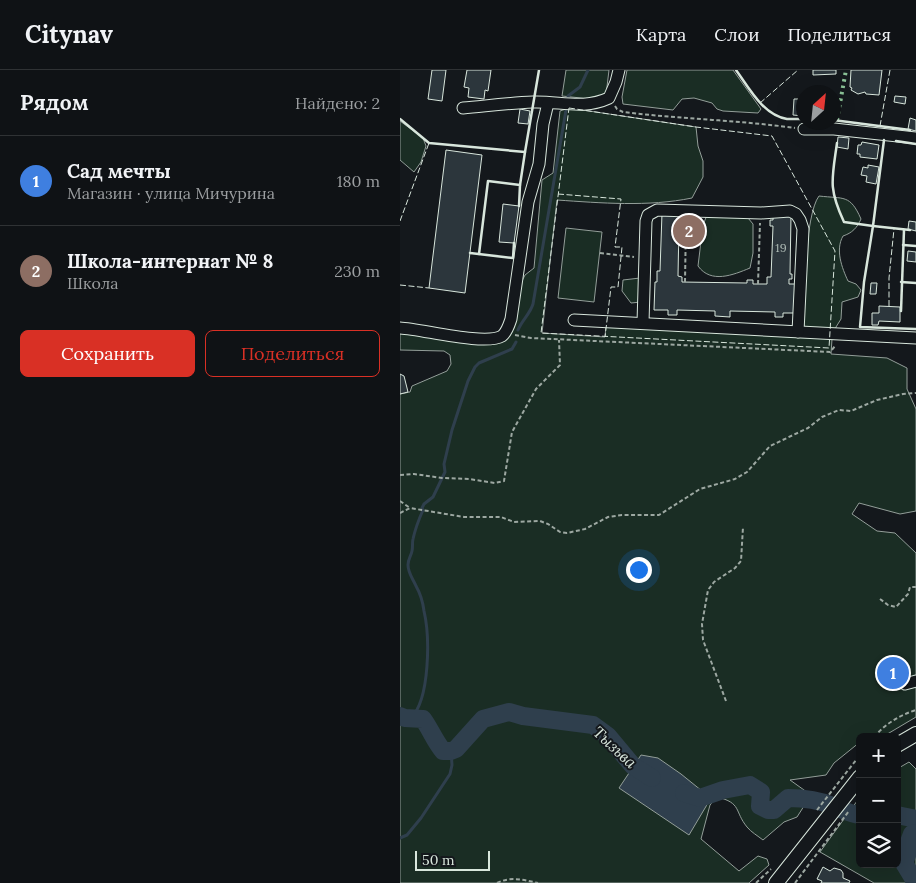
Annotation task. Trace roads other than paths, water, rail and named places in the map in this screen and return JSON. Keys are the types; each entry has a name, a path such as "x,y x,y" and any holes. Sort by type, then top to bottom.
{"main road":[{"path":"901,743 916,734"},
{"path":"776,883 806,846 856,775"}],"street":[{"path":"463,108 534,102 586,105 598,103 609,98 619,70"},
{"path":"400,328 483,340 501,336 506,332 512,319 528,202 539,164 548,103"},
{"path":"834,130 916,138"},
{"path":"643,323 646,221 648,215 657,210 761,213 790,211 796,214 803,229 798,332"},
{"path":"574,320 916,338"}],"water":[{"path":"641,755 658,758 707,795 708,803 689,835 619,788"}],"waterway":[{"path":"568,96 580,87 588,70"},
{"path":"518,330 533,304 566,110"},
{"path":"411,718 422,697 428,651 423,605 408,568 415,532 423,510 422,508 433,497 445,472 444,464 452,430 468,381 475,367 479,363 512,349 516,342"},
{"name":"Тызьва","path":"400,716 423,719 443,751 456,749 483,719 509,712 523,716 593,725 608,736 633,766 652,778"},
{"path":"400,838 407,835 421,818 450,774 452,765 451,751"},
{"name":"Тызьва","path":"684,793 700,798 723,790 750,785 761,792 760,806 768,810 774,810 788,798 799,798 822,802 856,814"},
{"name":"Тызьва","path":"901,816 916,819"},
{"name":"Тызьва","path":"916,833 912,834 904,863 916,883"}],"place":[{"name":"Школа-интернат № 8","path":"689,231"},
{"name":"Сад мечты","path":"893,673"}]}
